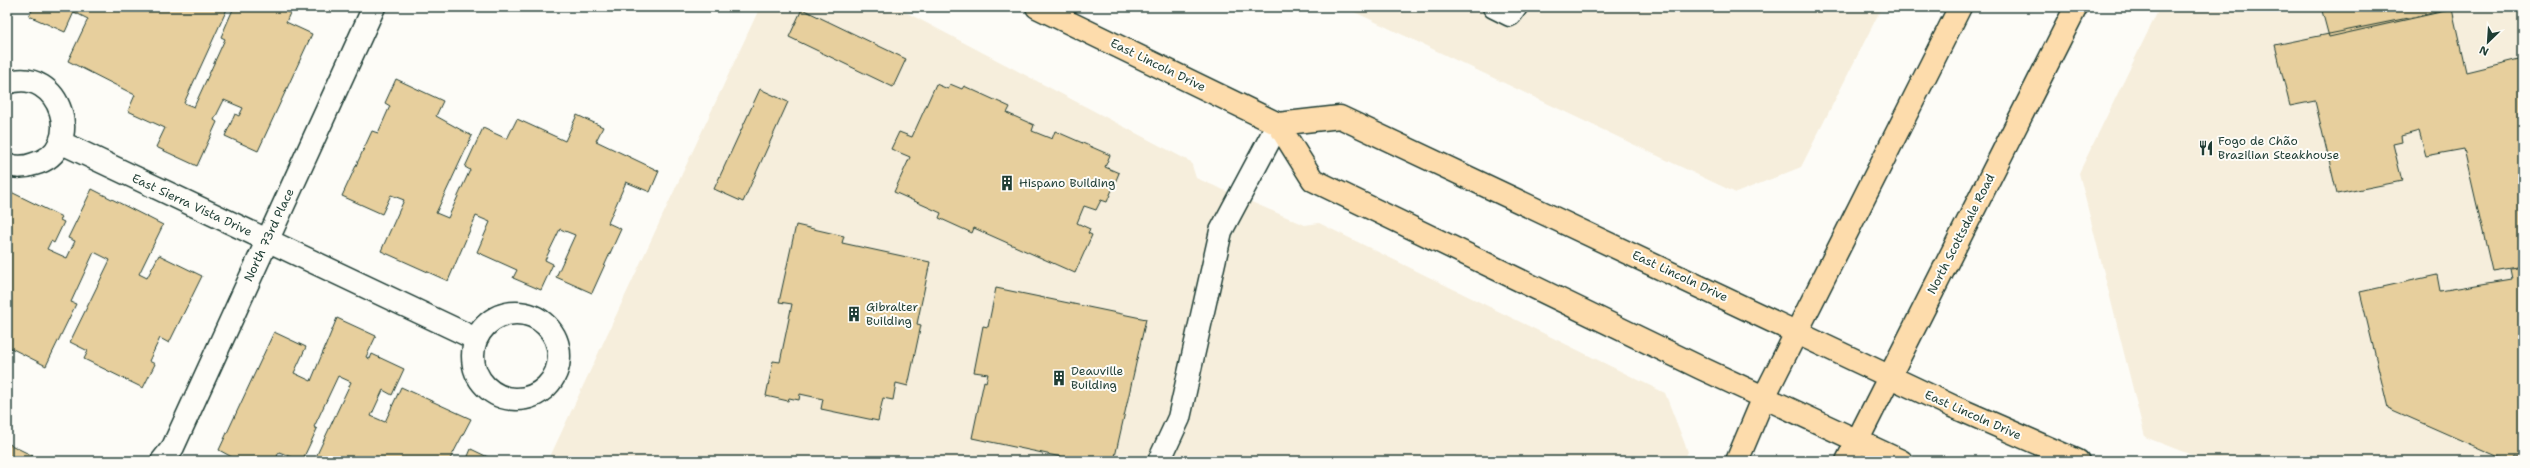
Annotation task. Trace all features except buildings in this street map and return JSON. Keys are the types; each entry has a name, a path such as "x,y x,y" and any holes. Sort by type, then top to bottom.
{"main road":[{"name":"East Lincoln Drive","path":"1037,7 1278,124 1340,117 1889,376 2078,461"},
{"path":"1737,461 1764,397 1796,331 1960,7"},
{"name":"North Scottsdale Road","path":"1847,461 2076,7"},
{"path":"1278,124 1313,180 1764,397 1901,461"}],"street":[{"name":"North 73rd Place","path":"162,461 173,447 266,240 374,7"},
{"path":"1494,7 1510,15 1516,7"},
{"path":"7,83 26,81 39,85 50,92 58,103 63,116 64,129 60,142 52,154 39,163 25,167 7,164"},
{"path":"1159,461 1179,418 1220,231 1278,124"},
{"name":"East Sierra Vista Drive","path":"60,142 476,339"}],"shaded area":[{"path":"760,7 896,7 1191,162 1196,178 1305,225 1319,223 1665,393 1688,452 1683,461 548,461"},
{"path":"1344,7 1882,7 1801,167 1736,193"},
{"path":"2160,7 2523,7 2523,461 2207,461 2145,437 2079,173"}],"place":[{"name":"Fogo de Chão Brazilian Steakhouse","path":"2206,148"},
{"name":"Hispano Building","path":"1007,183"},
{"name":"Gibralter Building","path":"854,314"},
{"name":"Deauville Building","path":"1059,378"}]}
